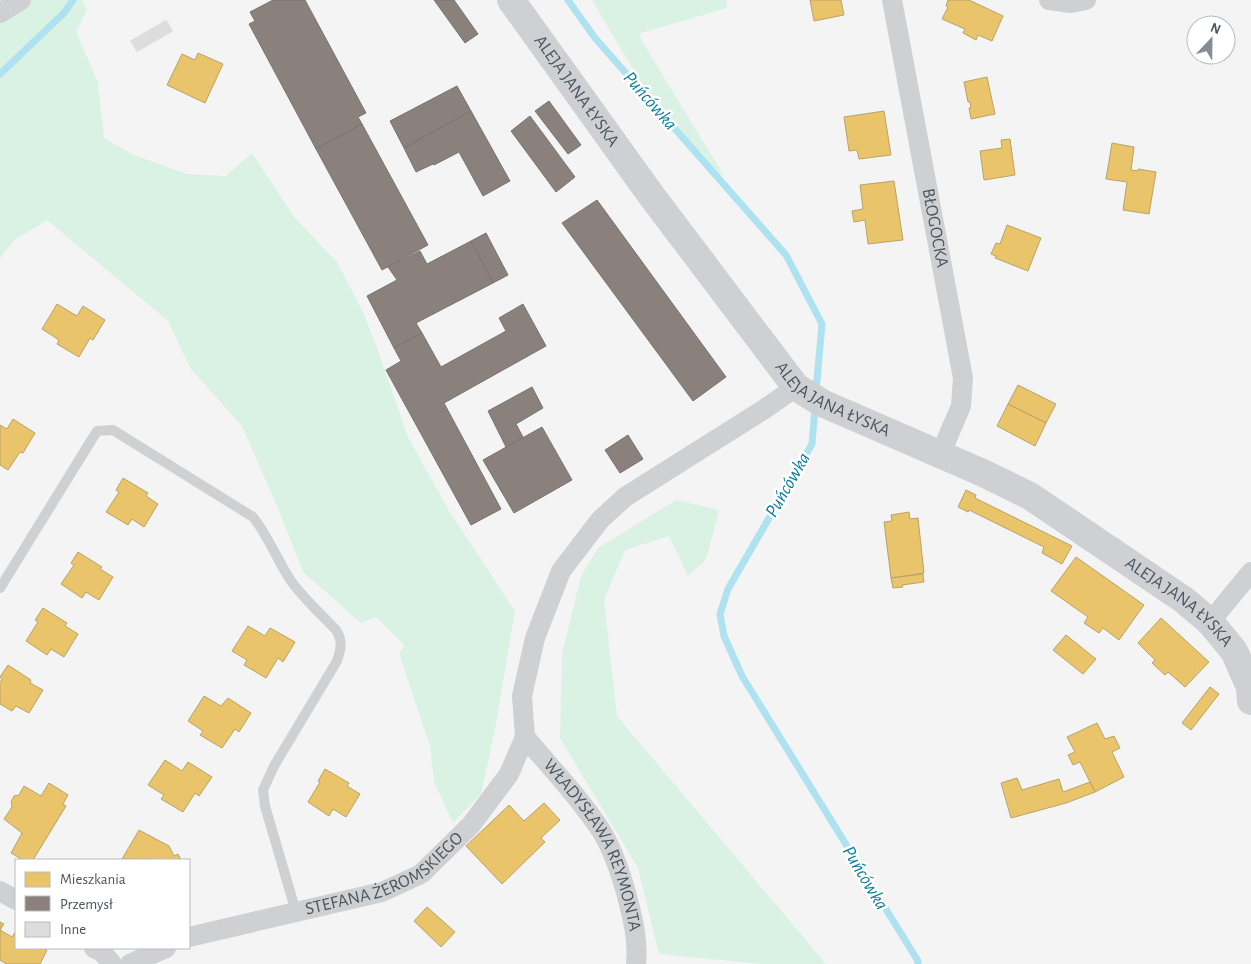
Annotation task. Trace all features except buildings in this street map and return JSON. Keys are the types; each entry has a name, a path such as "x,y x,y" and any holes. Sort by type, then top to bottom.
{"street":[{"path":"0,13 21,0"},
{"name":"ALEJA JANA ŁYSKA","path":"511,0 651,195 796,387 822,403 856,419 983,473 1030,496 1184,600 1210,622 1234,651 1251,692"},
{"name":"BŁOGOCKA","path":"892,0 963,378 961,406 940,455"},
{"path":"1049,0 1071,3 1086,0"},
{"path":"525,737 522,696 536,638 561,571 594,528 625,497 796,387"},
{"path":"1210,622 1251,572"},
{"name":"STEFANA ŻEROMSKIEGO","path":"190,937 382,892 421,874 471,825 509,774 525,737"},
{"name":"WŁADYSŁAWA REYMONTA","path":"525,737 576,798 602,833 617,863 626,888 636,934 636,964"},
{"path":"0,891 15,899"},
{"path":"96,949 102,952 112,964"},
{"path":"130,964 164,949"}],"lane":[{"path":"0,588 97,431 113,430 253,517 267,536 292,582 336,630 341,638 337,661 274,766 264,790 265,806 296,912"}],"green space":[{"path":"0,0 82,0 87,10 76,31 98,83 104,138 134,155 187,174 226,176 252,153 294,217 337,262 363,312 408,437 449,511 515,611 494,735 481,794 453,823 434,782 430,746 399,653 405,646 376,617 361,623 303,572 280,513 242,426 191,369 168,321 47,220 13,241 0,258"},
{"path":"592,0 726,0 727,8 641,33 640,38 724,176 697,159 643,86"},
{"path":"676,500 719,510 706,560 688,576 669,536 625,550 604,600 617,716 826,964 762,964 659,954 638,868 560,738 562,654 581,576 598,548"}],"waterway":[{"path":"0,74 64,13 73,0"},
{"name":"Puńcówka","path":"568,0 595,38 786,255 822,324 816,391"},
{"name":"Puńcówka","path":"815,407 812,444 728,589 720,614 724,636 742,676 918,961 918,964"}]}
